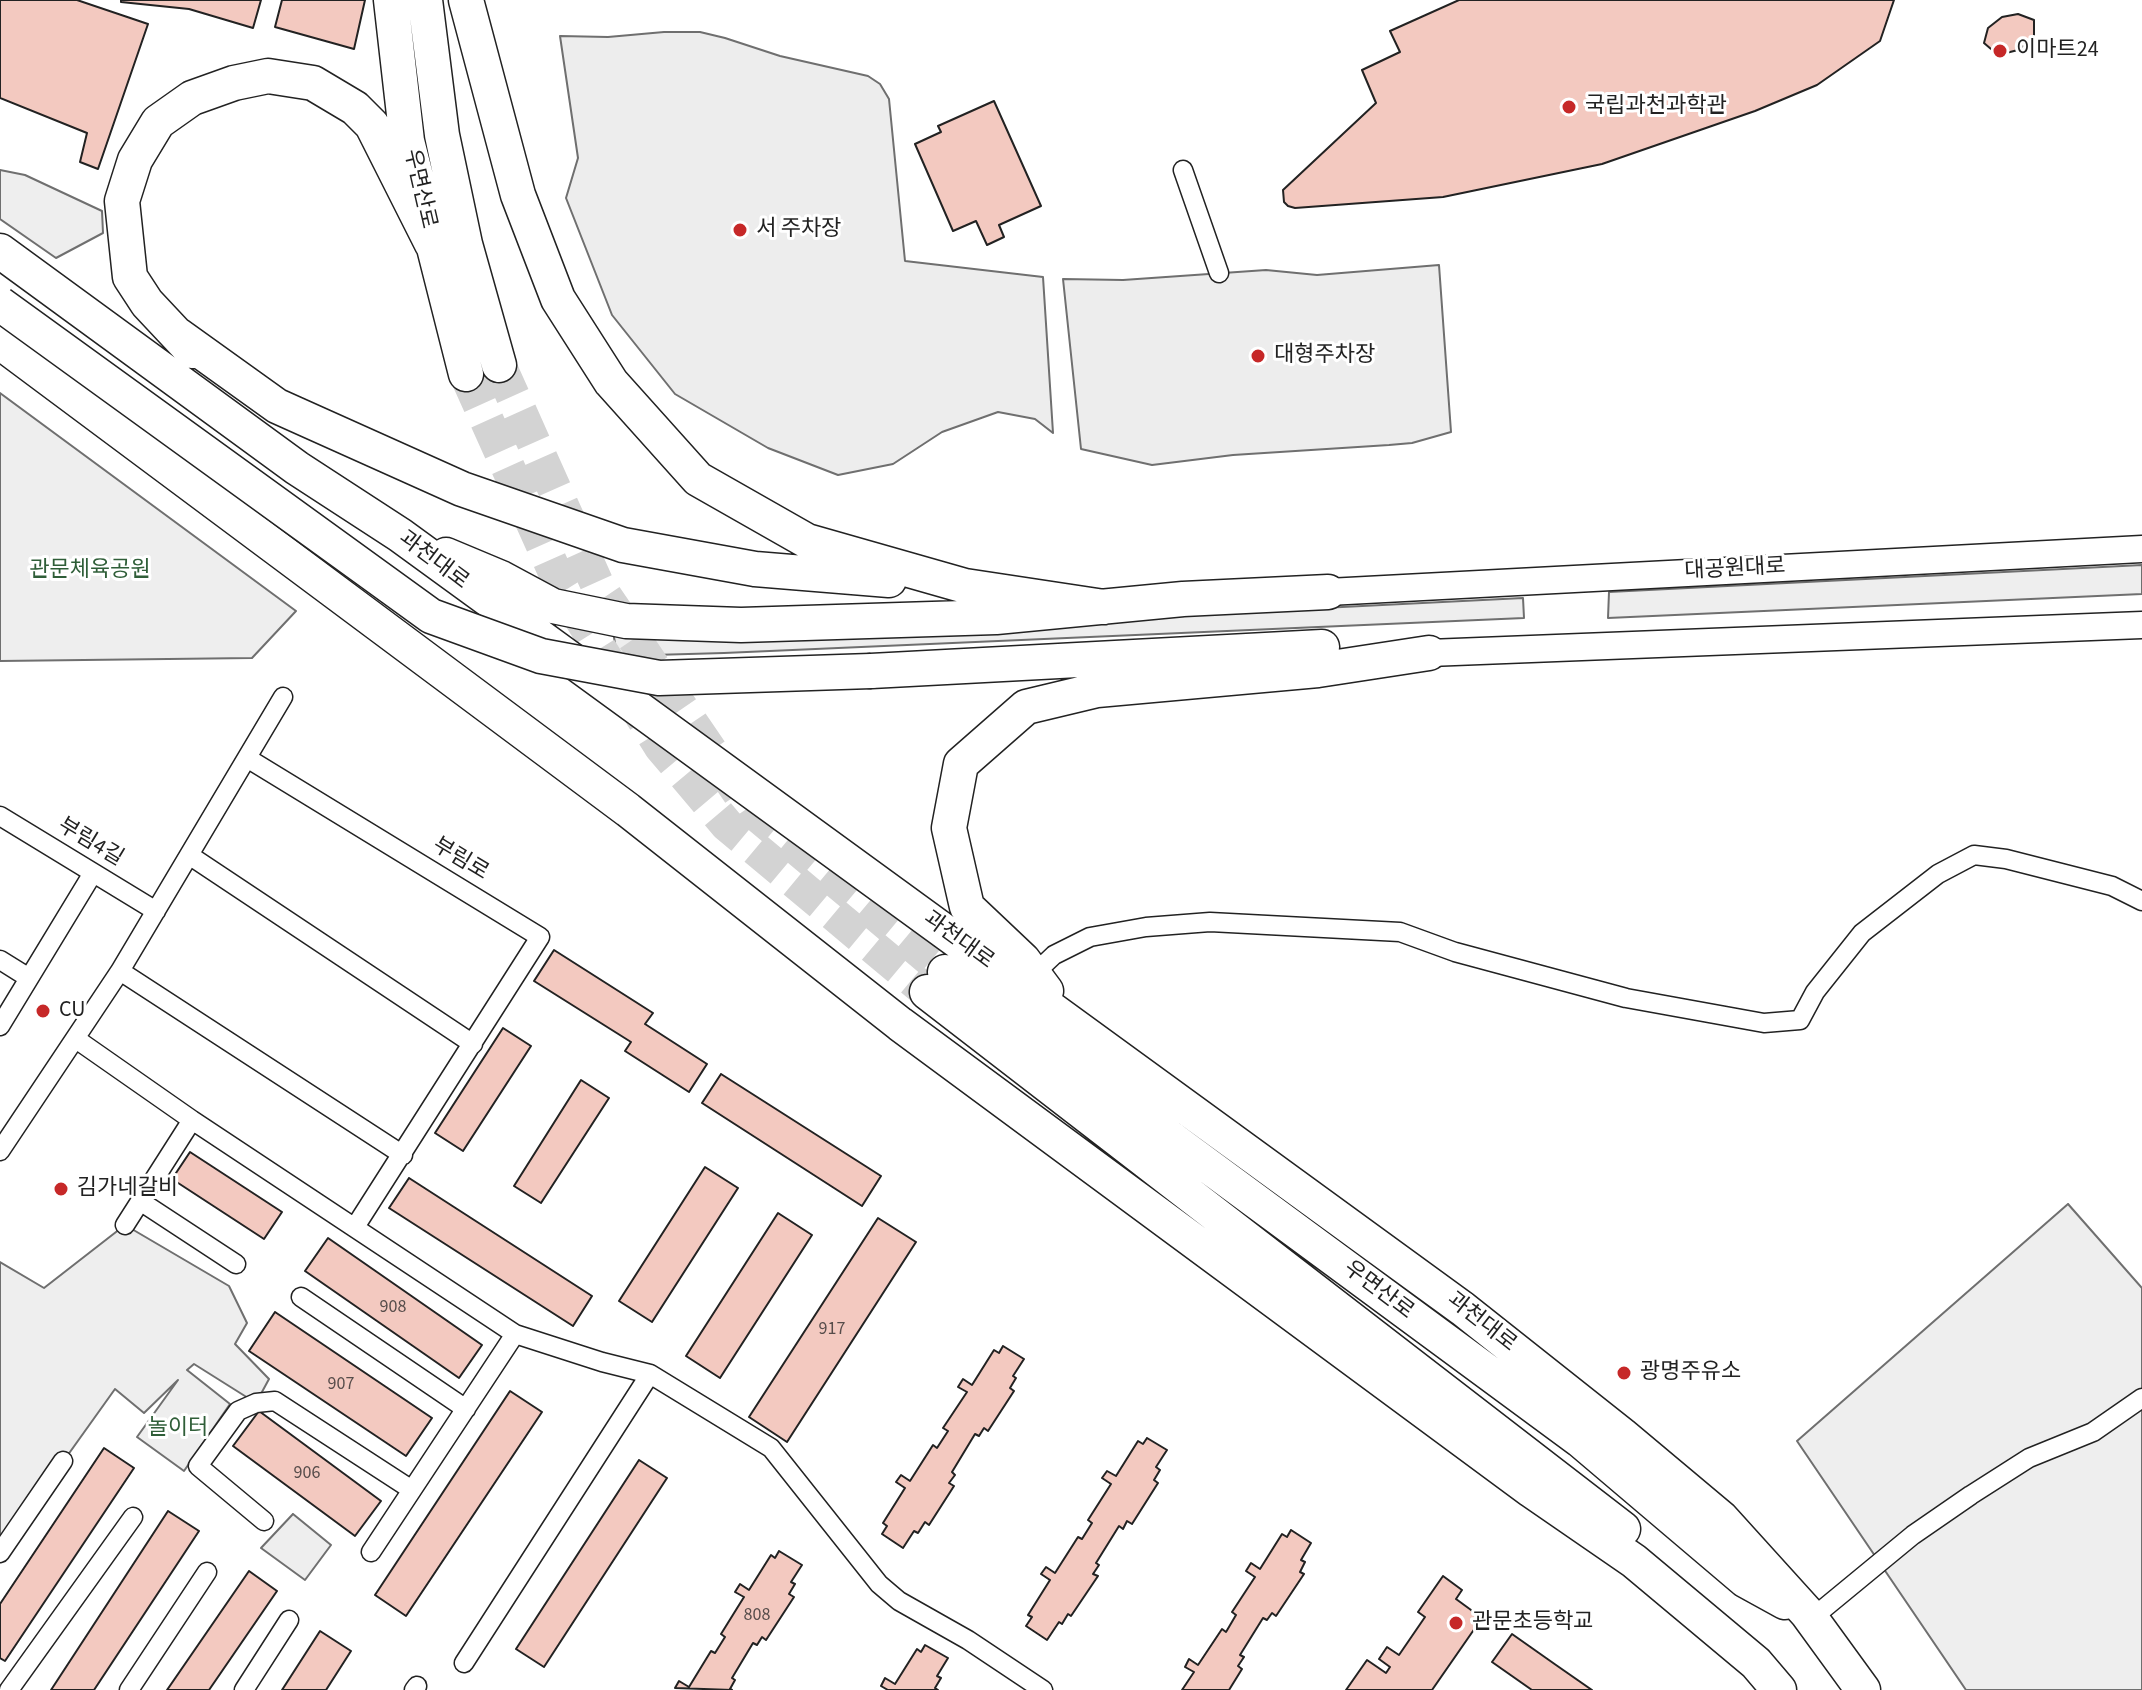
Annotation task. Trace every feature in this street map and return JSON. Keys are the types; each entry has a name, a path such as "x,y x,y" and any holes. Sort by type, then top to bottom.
{"highway":[{"name":"우면산로","path":"391,0 407,141 466,374"},
{"name":"우면산로","path":"425,0 442,135 465,244 499,365"},
{"path":"466,0 518,195 529,225 558,299 611,382 698,479 807,541 965,586"},
{"path":"297,468 147,303 130,277 122,201 135,160 158,122 192,98 234,83 268,76 313,83 355,108 372,125 432,244"},
{"name":"과천대로","path":"0,251 297,468 400,535 1463,1309 1721,1518 1809,1616 1863,1690"},
{"path":"0,304 431,616 541,656 659,678 871,671 1388,643 1429,653"},
{"path":"178,335 277,406 462,489 623,545 755,569 965,586 1104,607"},
{"path":"0,342 628,810 900,1024 1518,1481 1634,1561 1756,1663 1779,1690"},
{"path":"400,535 501,578 553,606 626,621 757,625 996,617 1183,599 1328,592"},
{"path":"1067,1020 1023,960 967,907 949,828 961,764 1026,707 1097,690 1318,670 1429,653"},
{"name":"우면산로","path":"1756,1663 1716,1604 936,982 1580,1440 1745,1580 1809,1616"}],"street":[{"path":"1183,170 1219,273"},
{"name":"대공원대로","path":"1328,592 2142,549"},
{"path":"1429,653 2142,625"},
{"path":"0,1151 120,971 283,697"},
{"name":"부림로","path":"247,758 540,937 355,1227"},
{"name":"부림4길","path":"0,816 156,911"},
{"path":"189,855 473,1044"},
{"path":"1034,974 1054,955 1090,937 1146,927 1210,922 1400,932 1455,952 1626,998 1764,1023 1800,1020 1815,992 1862,933 1938,874 1974,855 2006,859 2112,886 2142,901"},
{"path":"0,1026 93,873"},
{"path":"0,960 29,978"},
{"path":"120,971 403,1155"},
{"path":"76,1039 192,1120 515,1334 650,1374 771,1448 863,1566 899,1601 968,1640 1043,1690"},
{"path":"125,1225 192,1120"},
{"path":"140,1201 236,1264"},
{"path":"301,1297 466,1409"},
{"path":"371,1552 515,1334"},
{"path":"464,1663 650,1374"},
{"path":"1809,1616 1959,1503 2029,1458 2093,1432 2142,1398"},
{"path":"264,1521 198,1466 238,1411 256,1403 275,1401 412,1490"},
{"path":"0,1553 63,1461"},
{"path":"9,1690 133,1517"},
{"path":"129,1690 207,1572"},
{"path":"244,1690 289,1620"}],"green space":[{"path":"0,170 25,175 102,211 103,233 56,258 0,219"},
{"name":"관문체육공원","path":"0,393 296,611 252,658 0,661"},
{"path":"2142,565 2142,594 1608,618 1609,592"},
{"path":"1523,598 1524,618 724,653 617,656 613,631 1081,620"},
{"path":"2068,1204 2142,1288 2142,1690 1966,1690 1797,1441"},
{"name":"놀이터","path":"125,1225 229,1286 247,1323 235,1344 269,1379 256,1403 194,1364 187,1370 230,1404 184,1471 137,1437 178,1380 144,1413 115,1389 0,1550 0,1262 44,1288"},
{"path":"293,1514 331,1545 305,1580 261,1548"}],"shaded area":[{"name":"서 주차장","path":"700,32 725,38 780,56 868,76 880,84 889,99 905,261 1043,277 1053,433 1035,419 998,412 942,432 893,464 838,475 768,448 675,394 612,315 566,198 578,158 560,36 608,37"},
{"name":"대형주차장","path":"1439,265 1451,432 1412,443 1233,455 1152,465 1081,449 1063,279 1123,280 1266,270 1317,275"}],"building":[{"path":"0,0 77,0 148,24 98,169 80,162 87,133 0,98"},
{"path":"121,0 261,0 253,28 189,9"},
{"path":"282,0 365,0 354,49 275,27"},
{"name":"국립과천과학관","path":"1459,0 1894,0 1880,41 1817,85 1755,111 1602,164 1443,197 1295,208 1288,206 1284,202 1283,190 1376,103 1362,70 1400,52 1390,31"},
{"path":"2018,14 2034,20 2034,38 2018,50 1998,55 1984,43 1988,28 2002,17"},
{"path":"994,101 1041,206 999,225 1004,237 987,245 976,221 953,231 915,144 941,132 938,126"},
{"path":"554,950 653,1013 645,1024 707,1064 689,1092 625,1051 631,1042 534,981"},
{"path":"503,1028 531,1046 463,1151 435,1133"},
{"path":"721,1074 881,1176 862,1206 702,1103"},
{"path":"581,1080 609,1098 541,1203 514,1186"},
{"path":"190,1152 282,1212 264,1239 172,1179"},
{"path":"705,1167 738,1188 652,1322 619,1301"},
{"path":"409,1178 592,1296 573,1326 389,1208"},
{"path":"778,1213 812,1235 720,1378 686,1356"},
{"path":"878,1218 916,1242 787,1442 749,1417"},
{"path":"328,1238 482,1345 459,1378 305,1271"},
{"path":"275,1312 432,1418 406,1456 249,1351"},
{"path":"1003,1346 1024,1359 1013,1376 1016,1378 1010,1388 1014,1391 988,1431 984,1428 979,1436 975,1434 952,1472 955,1475 949,1483 954,1486 929,1525 925,1522 918,1533 914,1531 903,1548 882,1534 887,1526 883,1523 905,1488 896,1482 901,1475 910,1481 933,1445 937,1448 948,1431 943,1428 967,1392 958,1387 963,1379 972,1385 994,1350 999,1353"},
{"path":"510,1391 542,1412 406,1616 375,1595"},
{"path":"259,1411 381,1501 355,1536 233,1446"},
{"path":"1147,1438 1167,1450 1156,1467 1160,1470 1154,1480 1158,1483 1132,1524 1127,1521 1123,1529 1119,1526 1096,1563 1099,1565 1093,1574 1098,1576 1071,1616 1068,1614 1062,1624 1059,1622 1047,1640 1026,1626 1032,1617 1028,1615 1050,1580 1041,1574 1046,1567 1055,1573 1078,1537 1082,1539 1092,1523 1088,1520 1111,1484 1102,1478 1107,1471 1116,1476 1138,1441 1143,1444"},
{"path":"104,1448 134,1468 5,1661 0,1658 0,1604"},
{"path":"639,1460 667,1478 544,1667 516,1649"},
{"path":"168,1511 199,1531 94,1690 51,1690"},
{"path":"1291,1530 1311,1543 1301,1560 1305,1562 1300,1572 1304,1574 1276,1616 1272,1613 1267,1620 1263,1618 1240,1655 1244,1657 1238,1666 1242,1669 1229,1690 1182,1690 1194,1672 1185,1667 1189,1659 1198,1665 1222,1629 1226,1632 1236,1615 1232,1612 1255,1577 1246,1571 1251,1563 1260,1569 1282,1534 1287,1537"},
{"path":"779,1551 802,1565 791,1582 795,1584 789,1594 794,1597 766,1640 762,1637 757,1645 753,1643 732,1678 735,1680 732,1690 675,1688 679,1681 689,1687 711,1651 715,1653 725,1637 721,1634 744,1597 735,1592 740,1584 749,1590 771,1555 775,1558"},
{"path":"249,1571 277,1591 209,1690 167,1690"},
{"path":"1443,1576 1462,1590 1456,1599 1482,1618 1432,1690 1346,1690 1367,1660 1386,1673 1390,1667 1379,1659 1387,1647 1399,1655 1425,1617 1418,1612"},
{"path":"320,1631 351,1651 326,1690 282,1690"},
{"path":"1512,1634 1592,1690 1532,1690 1492,1662"},
{"path":"925,1645 948,1658 937,1676 941,1678 935,1688 938,1690 888,1690 881,1686 885,1678 895,1684 917,1649 921,1652"}],"tunnel":[{"path":"499,365 597,584 750,809 945,972"},
{"path":"466,374 562,588 661,747 727,825 927,992"}],"place":[{"name":"이마트24","path":"2000,51"},
{"name":"국립과천과학관","path":"1569,107"},
{"name":"서 주차장","path":"740,230"},
{"name":"대형주차장","path":"1258,356"},
{"name":"CU","path":"43,1011"},
{"name":"김가네갈비","path":"61,1189"},
{"name":"광명주유소","path":"1624,1373"},
{"name":"관문초등학교","path":"1456,1623"}]}
